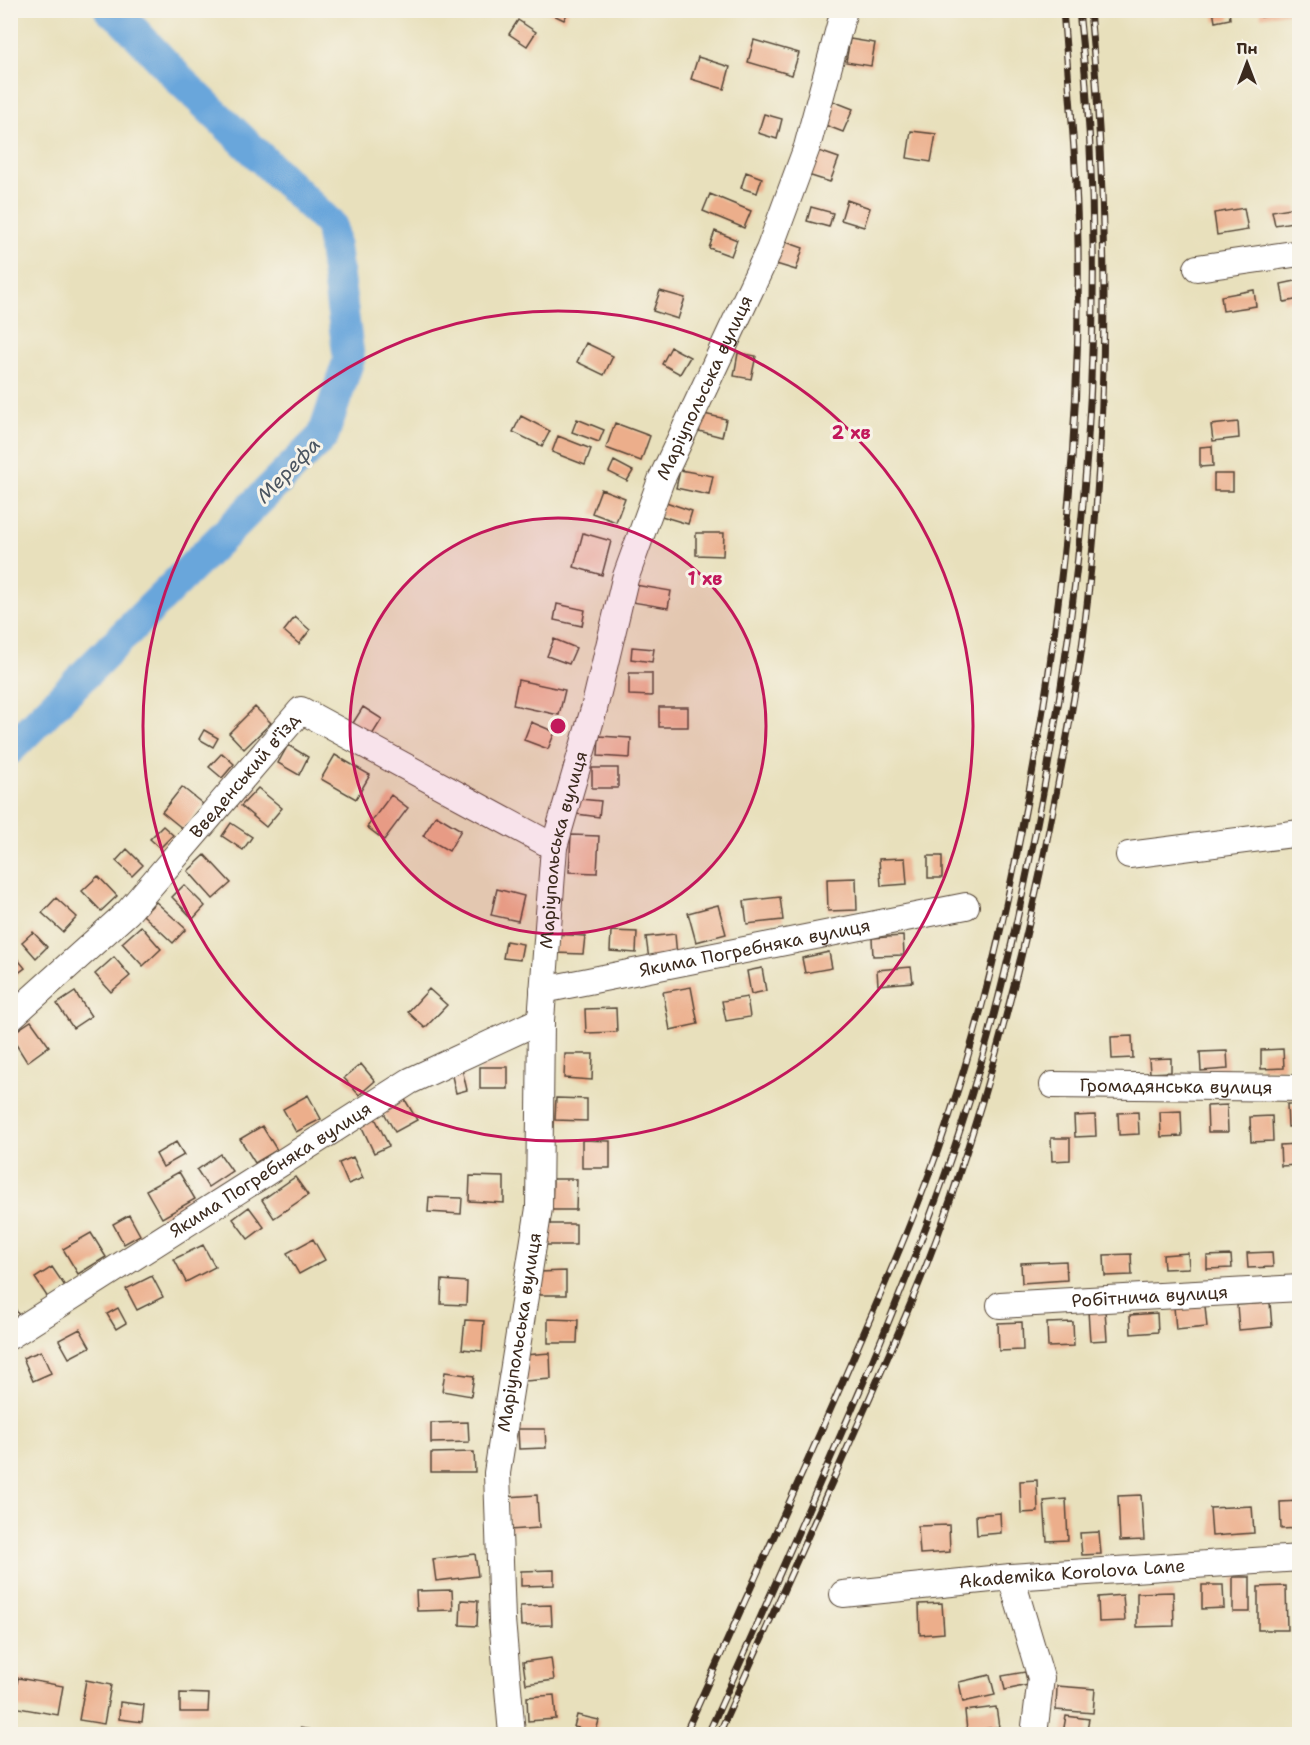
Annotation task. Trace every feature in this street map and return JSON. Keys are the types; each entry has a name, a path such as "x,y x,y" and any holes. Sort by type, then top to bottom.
{"street":[{"name":"Маріупольська вулиця","path":"512,1734 502,1620 497,1473 539,1208 541,1020 554,847 594,709 625,579 661,480 769,250 807,147 844,10"},
{"path":"1197,267 1299,253"},
{"name":"Введенський в'їзд","path":"10,1018 128,912 301,710 554,847"},
{"path":"1129,855 1299,833"},
{"name":"Якима Погребняка вулиця","path":"543,990 966,906"},
{"name":"Якима Погребняка вулиця","path":"10,1336 410,1081 541,1020"},
{"name":"Громадянська вулиця","path":"1053,1084 1299,1088"},
{"name":"Робітнича вулиця","path":"1000,1305 1299,1288"},
{"name":"Akademika Korolova Lane","path":"843,1594 1011,1577 1299,1558"},
{"path":"1011,1577 1041,1678 1034,1734"}],"building":[{"path":"543,10 569,10 564,20"},
{"path":"796,10 814,10 813,16"},
{"path":"1213,10 1229,10 1230,19 1215,22"},
{"path":"1260,10 1293,10 1293,12 1261,17"},
{"path":"518,20 536,32 527,46 509,34"},
{"path":"850,39 875,43 871,66 846,62"},
{"path":"754,40 799,53 792,75 748,62"},
{"path":"698,57 730,67 724,89 691,79"},
{"path":"830,100 853,109 843,132 820,123"},
{"path":"764,114 782,119 777,139 758,133"},
{"path":"911,131 936,134 931,162 907,158"},
{"path":"816,150 839,158 830,182 808,175"},
{"path":"746,172 762,178 757,193 741,188"},
{"path":"710,194 751,211 744,228 703,211"},
{"path":"847,200 870,208 864,227 841,220"},
{"path":"811,207 833,213 829,227 807,221"},
{"path":"1296,207 1299,221 1275,225 1272,211"},
{"path":"1244,208 1248,230 1217,235 1214,213"},
{"path":"715,231 737,240 731,256 709,248"},
{"path":"783,241 803,248 796,270 776,264"},
{"path":"1300,280 1300,299 1284,302 1281,284"},
{"path":"1254,290 1256,306 1223,311 1221,296"},
{"path":"660,291 685,298 678,319 653,311"},
{"path":"586,343 613,356 604,375 577,362"},
{"path":"671,347 690,357 680,374 662,364"},
{"path":"738,353 756,356 751,379 734,376"},
{"path":"704,414 726,419 722,437 699,431"},
{"path":"521,416 550,431 542,446 513,432"},
{"path":"577,419 604,430 599,442 572,432"},
{"path":"1238,422 1239,438 1213,441 1211,425"},
{"path":"615,423 650,436 641,461 606,448"},
{"path":"558,436 591,449 585,465 552,452"},
{"path":"1212,446 1213,466 1200,467 1200,447"},
{"path":"614,461 633,471 627,481 609,472"},
{"path":"680,470 713,476 709,495 676,488"},
{"path":"1214,474 1233,474 1233,491 1214,491"},
{"path":"601,489 625,498 616,522 592,513"},
{"path":"663,501 692,511 688,524 658,515"},
{"path":"583,533 611,541 602,575 574,567"},
{"path":"696,533 724,533 723,556 696,555"},
{"path":"635,585 671,591 668,608 632,602"},
{"path":"557,604 585,610 582,626 554,620"},
{"path":"295,617 310,630 299,644 284,631"},
{"path":"554,639 576,648 569,664 547,656"},
{"path":"632,647 654,649 652,662 631,659"},
{"path":"629,673 652,673 652,696 629,695"},
{"path":"518,680 565,690 559,715 513,705"},
{"path":"255,707 271,723 244,749 229,733"},
{"path":"363,707 382,719 372,735 353,723"},
{"path":"659,707 688,707 688,727 659,727"},
{"path":"531,722 555,732 548,749 524,740"},
{"path":"204,730 218,738 213,747 199,739"},
{"path":"599,736 631,738 630,758 598,756"},
{"path":"288,745 308,757 299,775 278,763"},
{"path":"222,753 234,764 222,778 209,767"},
{"path":"335,755 370,775 356,799 321,779"},
{"path":"592,768 618,768 618,788 592,788"},
{"path":"182,787 203,804 183,829 162,812"},
{"path":"258,788 282,808 266,827 241,806"},
{"path":"391,795 408,808 384,840 367,827"},
{"path":"579,799 601,801 599,817 577,814"},
{"path":"436,815 461,830 449,851 423,836"},
{"path":"231,823 252,837 243,850 222,836"},
{"path":"163,826 173,835 160,848 150,839"},
{"path":"571,835 599,836 597,873 569,872"},
{"path":"127,849 143,865 132,876 116,861"},
{"path":"205,855 231,883 213,899 188,871"},
{"path":"928,856 942,856 942,878 928,878"},
{"path":"905,858 907,884 881,886 879,859"},
{"path":"98,876 117,896 101,911 82,891"},
{"path":"856,878 857,910 828,911 827,879"},
{"path":"184,885 205,906 193,919 172,897"},
{"path":"497,889 524,896 518,921 491,915"},
{"path":"780,897 783,920 747,924 744,901"},
{"path":"56,898 77,917 63,932 42,913"},
{"path":"156,902 186,929 173,943 143,915"},
{"path":"718,905 726,934 696,942 688,913"},
{"path":"141,926 161,949 143,966 122,943"},
{"path":"611,931 637,932 636,953 610,951"},
{"path":"33,932 47,947 36,958 22,942"},
{"path":"556,934 585,936 583,954 555,953"},
{"path":"675,934 677,956 649,960 646,937"},
{"path":"903,936 904,955 873,956 872,938"},
{"path":"506,941 523,944 520,960 503,958"},
{"path":"10,950 25,968 10,979"},
{"path":"829,952 832,968 805,973 802,958"},
{"path":"114,957 130,976 111,992 95,974"},
{"path":"911,967 913,982 878,985 877,970"},
{"path":"762,968 766,991 751,994 747,971"},
{"path":"691,987 698,1024 670,1030 663,992"},
{"path":"429,989 447,1005 425,1028 408,1012"},
{"path":"75,992 91,1016 73,1028 57,1004"},
{"path":"747,997 750,1017 726,1021 722,1001"},
{"path":"616,1008 617,1032 586,1033 585,1009"},
{"path":"31,1021 49,1046 27,1062 10,1035"},
{"path":"1132,1036 1133,1058 1112,1059 1111,1037"},
{"path":"1283,1049 1284,1068 1261,1069 1261,1050"},
{"path":"1227,1051 1228,1069 1201,1071 1200,1052"},
{"path":"565,1054 593,1054 592,1080 564,1078"},
{"path":"1171,1058 1171,1072 1150,1073 1149,1059"},
{"path":"361,1064 375,1081 359,1095 344,1078"},
{"path":"480,1067 508,1067 508,1089 480,1089"},
{"path":"462,1069 467,1090 456,1093 451,1072"},
{"path":"308,1095 321,1119 296,1132 283,1109"},
{"path":"404,1098 417,1120 395,1132 383,1111"},
{"path":"556,1098 587,1099 587,1121 555,1120"},
{"path":"1287,1104 1300,1104 1300,1126 1288,1127"},
{"path":"1227,1105 1228,1132 1208,1132 1207,1106"},
{"path":"1181,1111 1182,1136 1161,1137 1160,1112"},
{"path":"1138,1112 1139,1134 1119,1135 1118,1113"},
{"path":"1095,1115 1096,1136 1075,1137 1074,1116"},
{"path":"374,1116 389,1146 374,1153 360,1123"},
{"path":"1272,1116 1273,1141 1251,1142 1250,1117"},
{"path":"262,1126 277,1150 255,1163 240,1139"},
{"path":"1051,1138 1070,1138 1070,1160 1052,1161"},
{"path":"582,1140 610,1141 610,1168 582,1168"},
{"path":"176,1142 184,1155 163,1167 156,1154"},
{"path":"1297,1144 1298,1165 1281,1166 1280,1145"},
{"path":"220,1154 232,1171 208,1187 197,1170"},
{"path":"353,1157 363,1178 348,1184 339,1163"},
{"path":"179,1172 195,1199 162,1218 146,1190"},
{"path":"470,1176 504,1177 504,1203 469,1201"},
{"path":"295,1177 308,1195 274,1218 262,1200"},
{"path":"553,1179 577,1179 576,1210 552,1210"},
{"path":"429,1197 462,1198 461,1214 428,1212"},
{"path":"249,1207 264,1227 248,1239 233,1219"},
{"path":"129,1215 140,1235 124,1244 113,1224"},
{"path":"545,1224 576,1224 576,1245 545,1245"},
{"path":"91,1233 106,1257 78,1274 63,1249"},
{"path":"313,1239 325,1260 299,1274 287,1253"},
{"path":"1295,1241 1300,1241 1300,1267 1297,1267"},
{"path":"203,1245 215,1267 186,1282 174,1259"},
{"path":"1272,1252 1273,1267 1248,1268 1247,1253"},
{"path":"1188,1253 1189,1268 1164,1269 1163,1255"},
{"path":"1131,1254 1132,1275 1105,1276 1104,1255"},
{"path":"1231,1255 1232,1268 1207,1269 1207,1256"},
{"path":"1066,1261 1067,1280 1022,1283 1021,1263"},
{"path":"52,1267 65,1286 48,1298 35,1278"},
{"path":"566,1271 566,1295 540,1295 539,1272"},
{"path":"152,1276 163,1297 137,1310 126,1289"},
{"path":"442,1280 467,1282 466,1305 441,1304"},
{"path":"10,1298 19,1316 10,1320"},
{"path":"1270,1303 1272,1327 1239,1330 1237,1305"},
{"path":"1205,1306 1207,1327 1176,1330 1174,1307"},
{"path":"118,1308 126,1323 116,1329 107,1314"},
{"path":"1105,1310 1107,1340 1090,1341 1088,1311"},
{"path":"1157,1313 1158,1332 1131,1334 1130,1315"},
{"path":"548,1319 578,1320 577,1343 548,1343"},
{"path":"465,1320 484,1321 482,1351 462,1349"},
{"path":"1022,1322 1023,1350 999,1351 998,1323"},
{"path":"1073,1322 1074,1346 1048,1347 1047,1323"},
{"path":"80,1329 90,1347 69,1358 59,1340"},
{"path":"41,1351 51,1373 33,1381 23,1358"},
{"path":"550,1353 551,1379 525,1381 524,1355"},
{"path":"445,1372 474,1376 471,1396 442,1391"},
{"path":"468,1422 469,1442 431,1443 431,1423"},
{"path":"518,1429 545,1429 546,1448 519,1449"},
{"path":"474,1452 475,1472 431,1472 431,1453"},
{"path":"1037,1480 1038,1512 1021,1513 1020,1481"},
{"path":"537,1495 539,1528 509,1530 507,1497"},
{"path":"1141,1495 1144,1540 1120,1541 1118,1496"},
{"path":"1066,1499 1068,1540 1047,1541 1044,1501"},
{"path":"1300,1501 1300,1528 1281,1529 1280,1502"},
{"path":"1252,1506 1254,1533 1212,1536 1210,1508"},
{"path":"1000,1513 1001,1533 977,1535 976,1515"},
{"path":"949,1525 950,1552 920,1554 918,1526"},
{"path":"1099,1532 1101,1554 1082,1555 1080,1533"},
{"path":"475,1554 478,1576 436,1581 433,1559"},
{"path":"554,1570 554,1585 521,1586 521,1571"},
{"path":"1233,1577 1250,1577 1250,1612 1233,1612"},
{"path":"1202,1585 1223,1585 1224,1608 1202,1609"},
{"path":"1286,1586 1287,1630 1258,1630 1258,1587"},
{"path":"452,1590 453,1610 417,1611 416,1591"},
{"path":"1173,1592 1174,1626 1137,1627 1137,1593"},
{"path":"1123,1595 1125,1621 1099,1622 1098,1597"},
{"path":"461,1600 478,1601 477,1626 460,1625"},
{"path":"942,1603 944,1633 920,1635 919,1604"},
{"path":"551,1605 552,1625 521,1626 520,1606"},
{"path":"551,1658 554,1680 526,1684 523,1662"},
{"path":"1025,1672 1028,1685 1005,1690 1002,1676"},
{"path":"990,1675 995,1695 963,1702 959,1682"},
{"path":"18,1678 63,1686 58,1715 13,1707"},
{"path":"86,1680 111,1685 104,1724 79,1720"},
{"path":"1057,1686 1095,1689 1093,1713 1056,1710"},
{"path":"180,1693 209,1694 208,1712 180,1712"},
{"path":"554,1695 556,1719 528,1721 527,1697"},
{"path":"120,1702 144,1705 142,1722 119,1719"},
{"path":"996,1707 999,1727 967,1731 965,1711"},
{"path":"577,1715 599,1720 596,1732 574,1727"},
{"path":"1066,1716 1089,1719 1086,1734 1063,1733"},
{"path":"300,1728 328,1733 328,1734 299,1734"}],"waterway":[{"name":"Мерефа","path":"10,749 323,436 349,359 331,225 183,83 121,17 110,10"}],"railway":[{"path":"685,1734 843,1381 926,1182 939,1148 972,1041 1009,892 1037,746 1048,674 1066,532 1072,460 1076,388 1078,244 1063,10"},
{"path":"708,1734 864,1381 929,1219 975,1084 1022,899 1055,724 1070,622 1089,419 1093,317 1093,214 1088,112 1079,10"},
{"path":"719,1734 893,1345 941,1228 994,1060 1019,966 1040,872 1080,662 1092,561 1098,482 1104,325 1103,246 1097,89 1090,10"}]}
